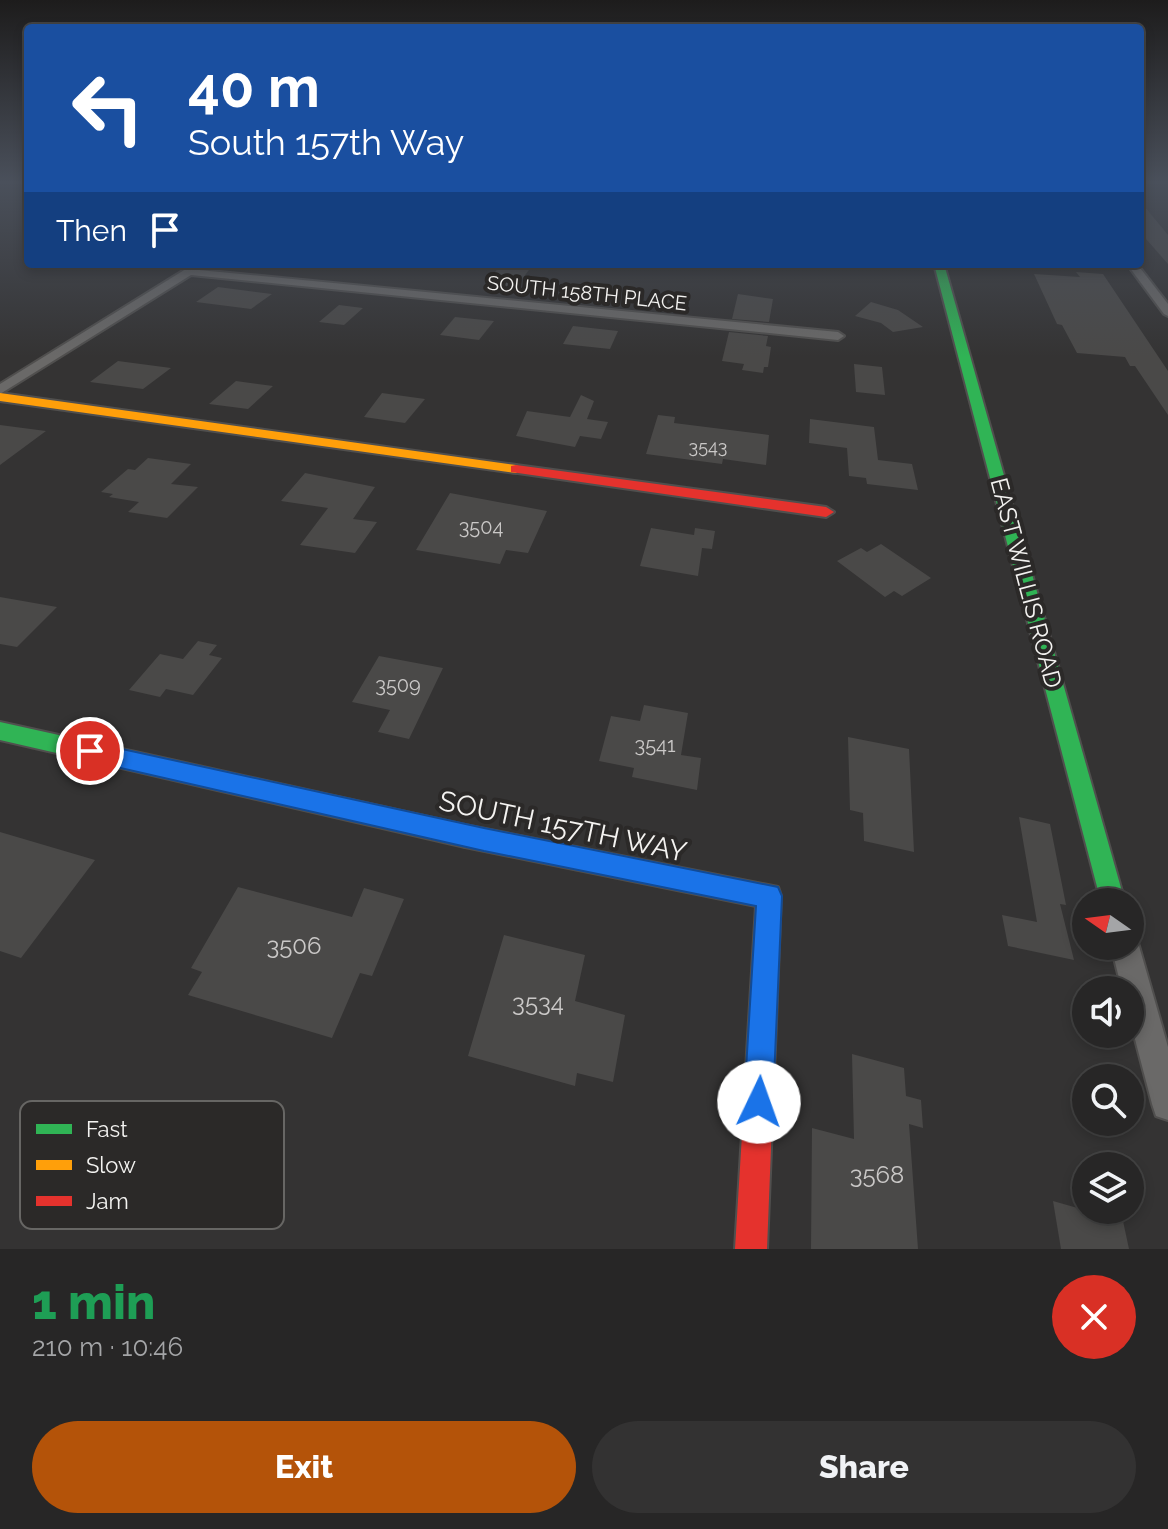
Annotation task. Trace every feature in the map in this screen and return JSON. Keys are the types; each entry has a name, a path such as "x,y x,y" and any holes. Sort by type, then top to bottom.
{"street":[{"path":"0,390 195,268"},
{"name":"EAST WILLIS ROAD","path":"940,268 1109,888"},
{"path":"1135,268 1168,312"},
{"name":"SOUTH 158TH PLACE","path":"188,272 838,336"},
{"path":"0,397 826,512"},
{"name":"SOUTH 157TH WAY","path":"0,731 484,840 769,896 751,1249"},
{"path":"1129,960 1168,1104"}],"building":[{"path":"1147,240 1168,240 1168,264"},
{"path":"498,268 530,268 516,287 493,285 496,281 488,280"},
{"path":"1076,272 1103,274 1168,371 1168,415 1135,366 1130,366 1125,357 1077,353 1062,325 1057,324 1034,274 1080,277"},
{"path":"218,287 272,294 251,309 196,302"},
{"path":"738,294 773,299 769,322 732,319"},
{"path":"871,302 898,310 923,327 893,332 881,323 855,316"},
{"path":"339,305 363,308 344,325 319,322"},
{"path":"455,317 494,321 479,340 440,335"},
{"path":"573,326 618,331 610,349 563,344"},
{"path":"729,332 768,336 766,346 771,347 768,367 764,367 763,373 742,370 744,364 722,361"},
{"path":"118,361 171,368 143,389 90,382"},
{"path":"854,364 882,367 885,395 856,392"},
{"path":"236,381 273,386 248,409 209,404"},
{"path":"382,393 425,399 405,423 364,417"},
{"path":"581,395 594,401 587,419 608,422 601,439 580,436 575,447 516,436 527,411 570,417"},
{"path":"658,415 675,417 674,423 769,435 766,465 723,459 722,464 646,454"},
{"path":"810,419 874,427 878,460 912,464 918,490 867,484 866,478 849,476 847,448 809,443"},
{"path":"0,425 46,431 0,465"},
{"path":"148,458 191,464 171,484 198,487 167,518 128,512 139,502 109,497 113,494 101,492 128,469 135,470"},
{"path":"305,473 375,487 353,519 377,522 355,553 300,545 328,508 281,501"},
{"path":"450,493 547,511 528,553 506,550 500,564 416,550"},
{"path":"651,528 694,535 695,528 715,531 712,549 702,548 698,576 640,566"},
{"path":"881,544 931,578 902,596 894,591 885,597 837,561 861,548 867,552"},
{"path":"0,597 57,607 17,647 0,644"},
{"path":"198,641 217,645 209,655 222,658 193,695 166,689 160,697 129,690 160,654 183,659"},
{"path":"379,656 443,668 409,739 378,732 390,710 352,702"},
{"path":"644,705 688,713 681,755 701,758 697,790 632,777 634,768 599,761 611,716 640,721"},
{"path":"848,737 909,749 914,852 864,841 863,813 850,810"},
{"path":"1019,817 1050,824 1066,905 1060,904 1072,960 1008,946 1002,915 1037,922"},
{"path":"0,832 95,860 21,958 0,951"},
{"path":"238,887 352,917 364,888 404,899 372,976 360,973 332,1038 188,995 202,972 191,968"},
{"path":"504,935 585,955 575,1001 625,1015 613,1082 577,1073 575,1086 468,1056"},
{"path":"852,1054 904,1068 906,1096 921,1100 923,1128 909,1124 918,1249 811,1249 812,1128 854,1139"},
{"path":"1053,1201 1072,1206 1072,1224 1124,1224 1129,1249 1061,1249"}],"traffic: fast":[{"path":"940,268 1109,888"},
{"path":"0,731 465,836"}],"traffic: slow":[{"path":"0,397 516,469"}],"traffic: jam":[{"path":"516,469 826,512"},
{"path":"465,836 769,896 751,1249"}],"route":[{"path":"90,751 484,840 769,896 759,1102"}]}
